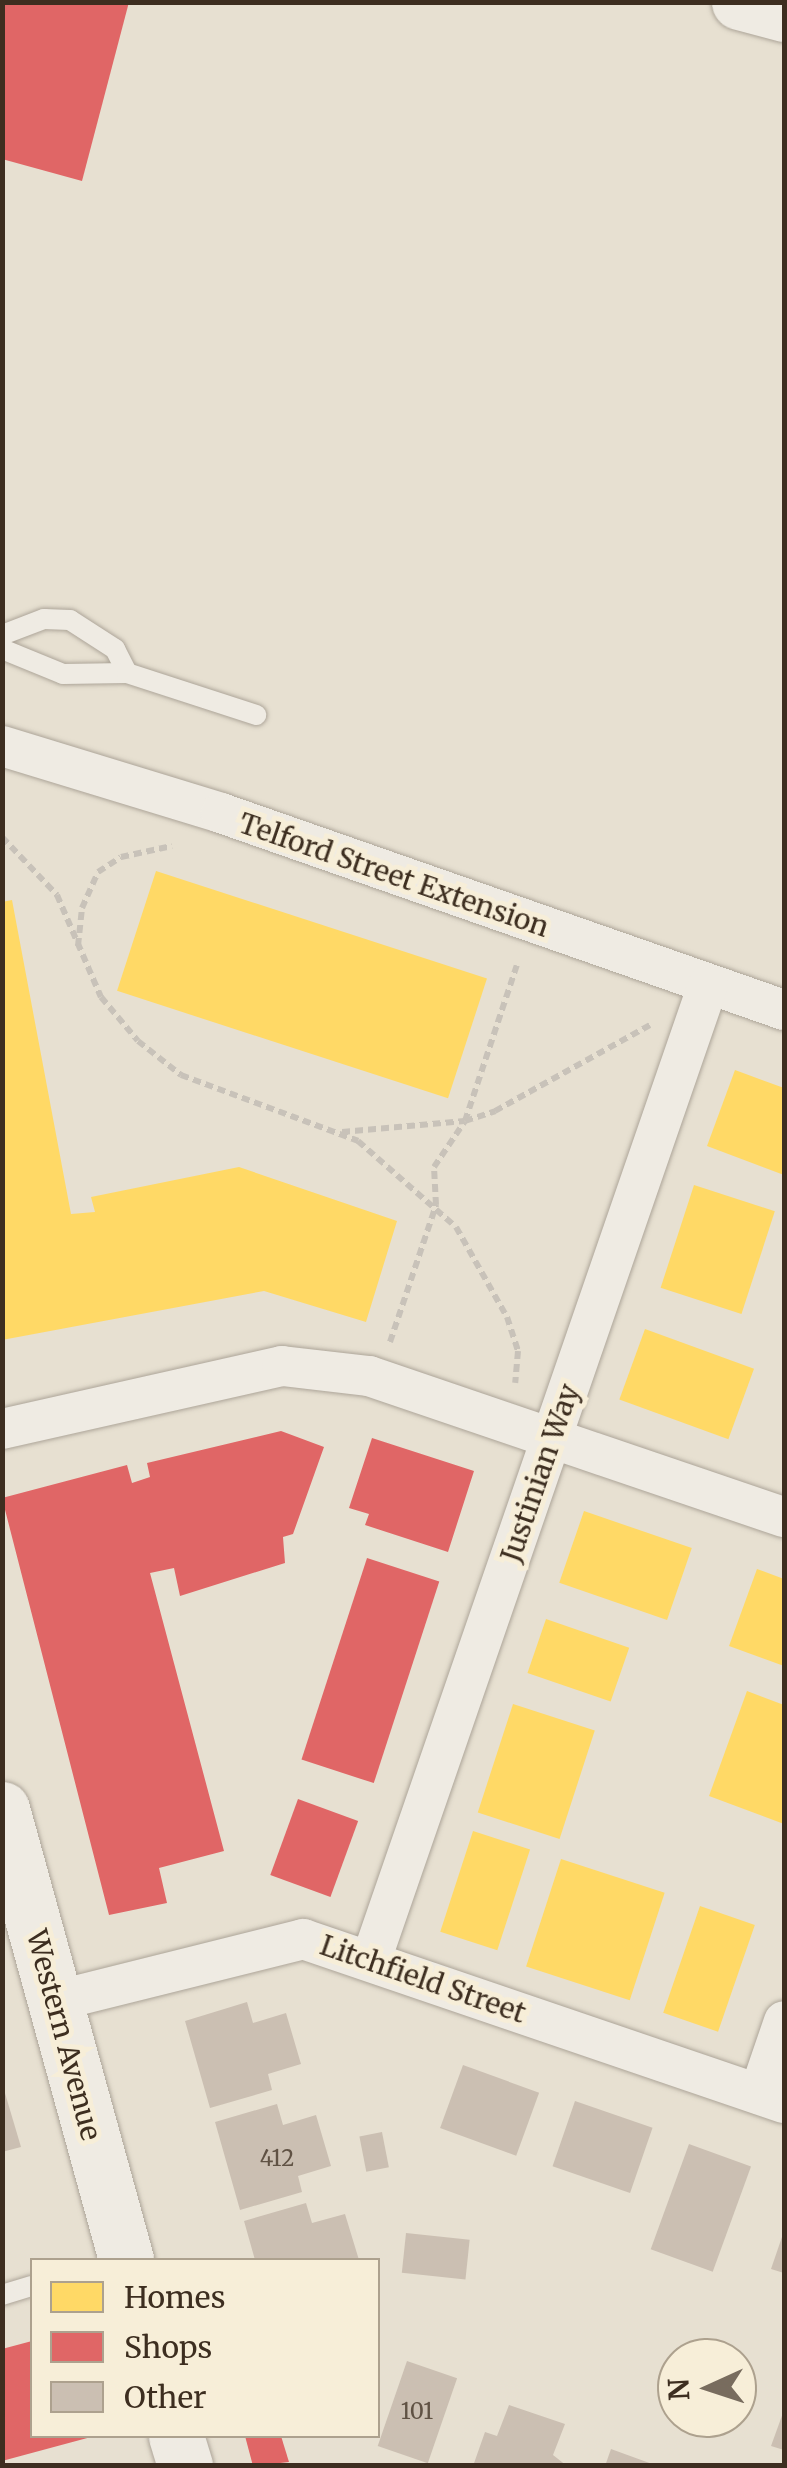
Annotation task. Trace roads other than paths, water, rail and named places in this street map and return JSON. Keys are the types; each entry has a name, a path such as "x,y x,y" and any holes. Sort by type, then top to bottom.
{"main road":[{"path":"739,2 784,14"},
{"name":"Western Avenue","path":"2,1810 123,2258"},
{"path":"177,2438 185,2466"}],"street":[{"name":"Telford Street Extension","path":"2,746 221,814 784,1010"},
{"name":"Justinian Way","path":"372,1960 708,986"},
{"path":"2,1429 282,1366 369,1376 784,1517"},
{"name":"Litchfield Street","path":"55,2001 290,1939 372,1960 772,2098"},
{"path":"772,2098 784,2021"}],"lane":[{"path":"2,635 44,619 70,620 115,649 127,672"},
{"path":"2,650 63,674 127,672 256,715"},
{"path":"2,2295 30,2287"}]}
